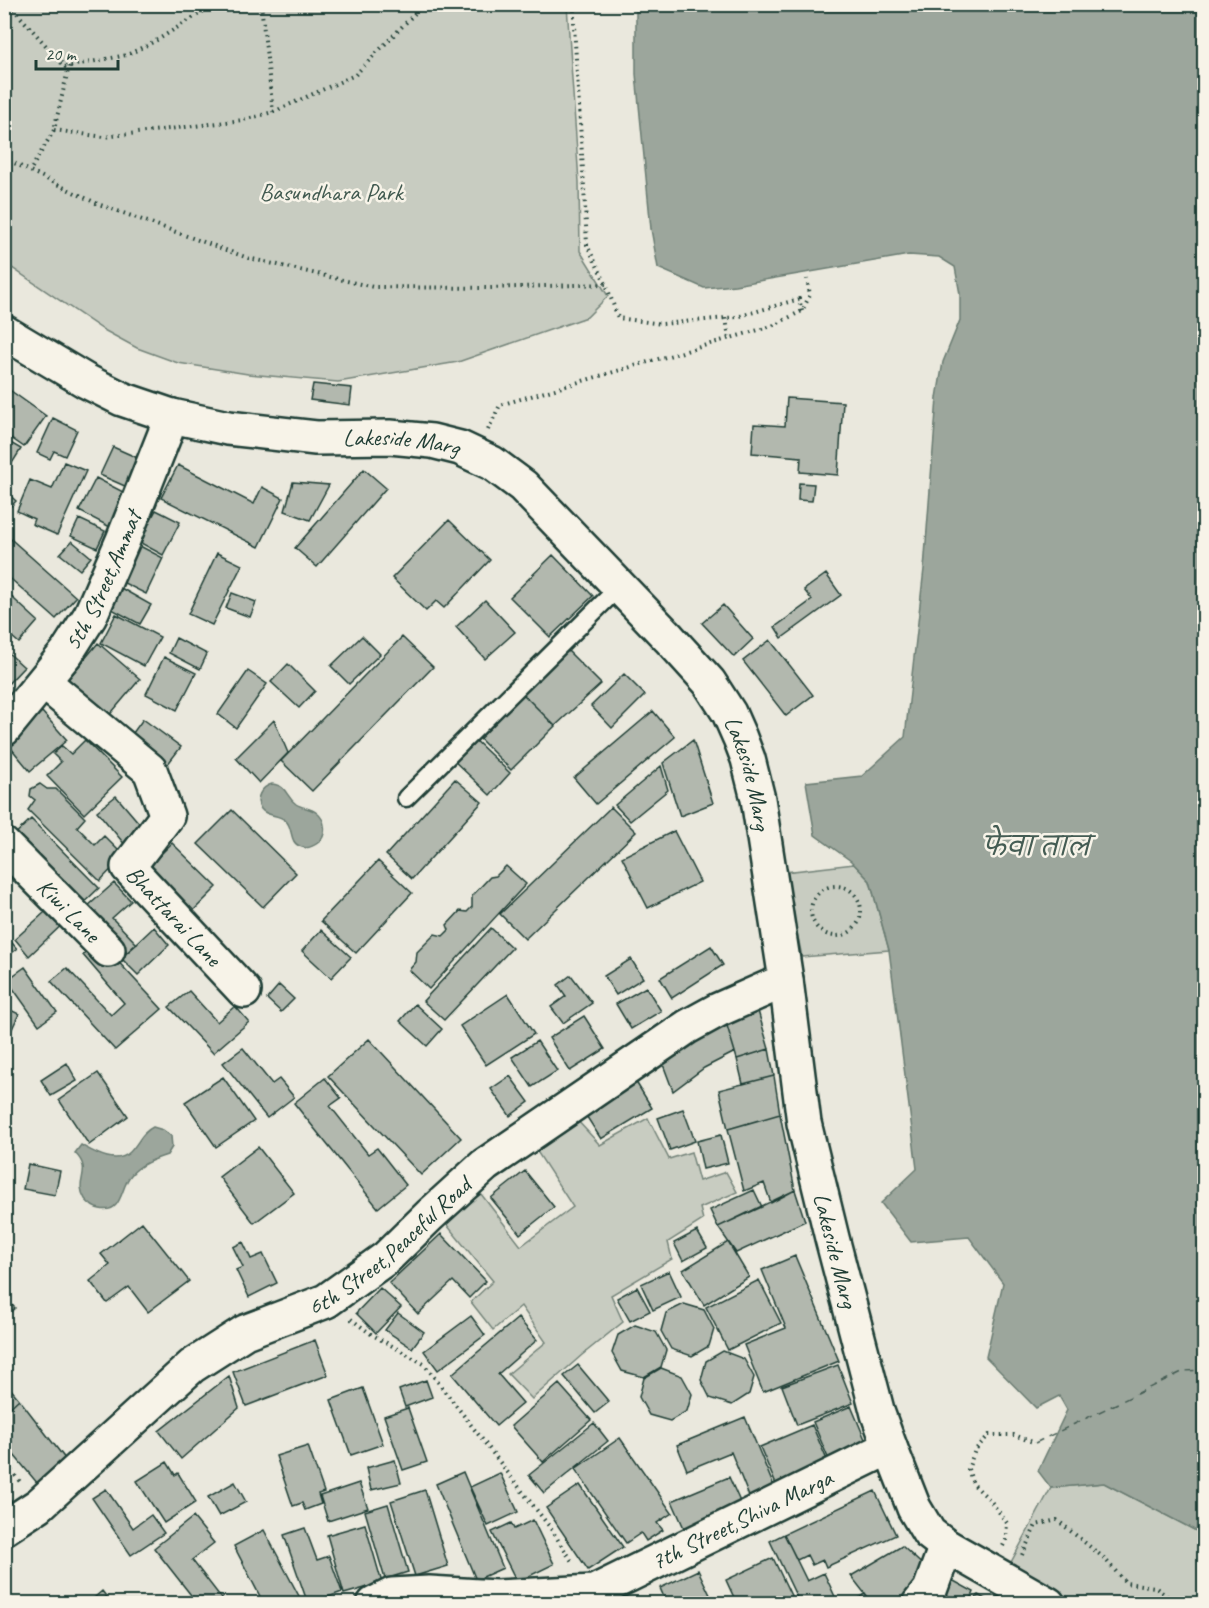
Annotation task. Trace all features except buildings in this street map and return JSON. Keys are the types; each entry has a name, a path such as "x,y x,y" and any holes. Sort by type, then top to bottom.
{"street":[{"name":"Lakeside Marg","path":"4,332 86,381 122,399 172,416 228,428 316,438 390,437 432,441 460,448 477,456 523,486 709,682 729,713 740,738 758,799 786,980 804,1123 872,1392 890,1447 914,1508 928,1533 946,1546 1048,1604"},
{"name":"5th Street,Ammat","path":"4,729 68,652 90,616 172,416"},
{"name":"Bhattarai Lane","path":"44,682 150,770 167,816 128,867 244,991"},
{"name":"Kiwi Lane","path":"4,845 108,950"},
{"name":"6th Street,Peaceful Road","path":"4,1528 39,1505 192,1366 245,1332 326,1301 386,1258 485,1165 687,1027 718,1010 786,980"},
{"name":"7th Street,Shiva Marga","path":"594,1592 890,1447"},
{"path":"919,1604 930,1590 946,1546"},
{"path":"374,1604 392,1595 429,1593 496,1597 594,1592"}],"lane":[{"path":"406,798 619,587"}],"path":[{"path":"9,4 65,67 127,55 159,39 215,4"},
{"path":"261,4 273,112"},
{"path":"54,130 104,137 243,120 273,112 355,75 424,4"},
{"path":"574,4 586,245 606,284 618,318 663,324 737,317 799,299 802,311"},
{"path":"30,171 54,130 69,66"},
{"path":"4,158 98,204 248,258 373,287 489,288 606,284"},
{"path":"477,456 500,405 772,326 802,311 810,295 807,279"},
{"path":"726,318 729,339"},
{"path":"834,885 850,890 856,895 862,911 857,926 843,936 826,934 819,930 811,915 814,898 826,887 834,885"},
{"path":"326,1301 372,1334 424,1364 549,1526 594,1592"},
{"path":"1001,1577 1007,1523 990,1500 973,1484 968,1469 975,1450 989,1435 1014,1435 1035,1443"},
{"path":"1001,1577 1017,1564 1036,1525 1057,1520 1104,1558 1125,1583 1155,1587 1177,1604"}],"green space":[{"name":"Basundhara Park","path":"4,5 567,5 579,182 580,251 608,296 587,317 458,362 338,382 248,374 178,363 137,348 102,329 5,263"},
{"path":"854,864 870,881 889,950 802,957 785,872"},
{"path":"648,1118 669,1159 691,1152 699,1181 726,1172 737,1192 700,1208 703,1220 668,1242 672,1259 611,1295 623,1322 532,1399 508,1374 546,1342 521,1306 493,1330 471,1302 493,1281 442,1219 481,1194 521,1246 573,1207 536,1150 576,1119 600,1145"},
{"path":"1104,1483 1204,1535 1204,1603 1079,1603 1009,1566 1051,1488"}],"water":[{"name":"फेवा ताल","path":"636,5 1204,5 1204,1535 1104,1483 1051,1488 1038,1471 1067,1410 1059,1396 1036,1408 986,1357 1003,1283 969,1237 911,1242 881,1203 917,1169 889,950 870,881 851,861 815,835 806,782 862,776 905,737 924,569 937,398 943,362 960,320 960,294 955,267 939,257 909,255 735,285 704,288 658,268 651,229 636,74"},
{"path":"272,784 284,789 296,804 320,816 324,823 324,832 319,842 304,848 298,845 286,821 261,809 258,801 260,794"},
{"path":"153,1127 171,1136 172,1147 167,1155 148,1162 135,1171 127,1180 117,1204 113,1207 100,1209 90,1204 82,1192 83,1166 75,1153 81,1145 105,1156 118,1158 130,1152 143,1135"}],"ferry route":[{"path":"1035,1443 1184,1371 1204,1370"}]}
